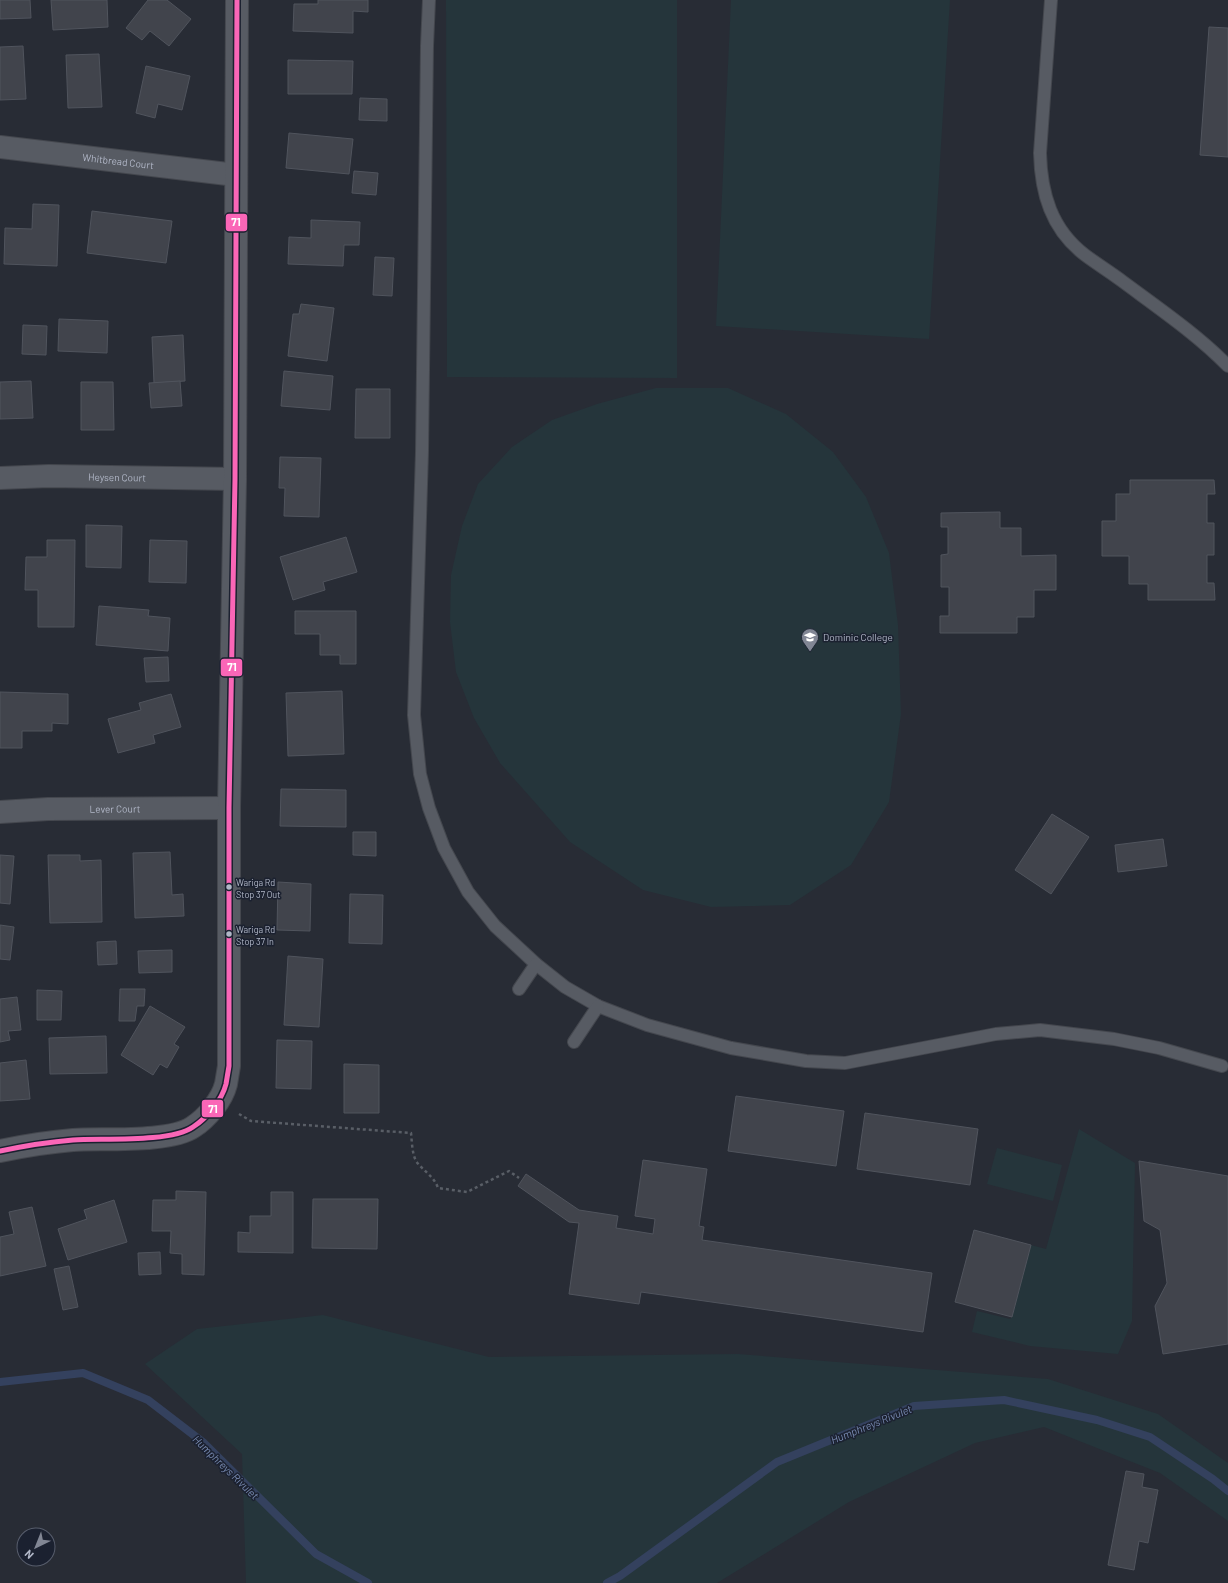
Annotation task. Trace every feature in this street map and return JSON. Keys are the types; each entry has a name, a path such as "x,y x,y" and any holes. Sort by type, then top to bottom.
{"street":[{"path":"0,1152 25,1146 72,1140 166,1136 181,1133 193,1127 206,1115 218,1101 226,1085 229,1066 229,808 235,479 237,0"},
{"name":"Whitbread Court","path":"0,147 236,175"},
{"name":"Heysen Court","path":"0,478 48,476 235,479"},
{"name":"Lever Court","path":"0,812 48,809 229,808"}],"lane":[{"path":"430,0 427,46 422,452 414,715 416,747 420,774 429,808 444,848 468,892 495,926 536,964 565,987 598,1006 647,1025 731,1048 806,1061 845,1063 996,1034 1040,1030 1114,1039 1159,1048 1222,1066"},
{"path":"1051,0 1040,153 1040,176 1051,213 1071,242 1084,254 1121,280 1213,351 1228,366"},
{"path":"519,989 536,964"},
{"path":"574,1042 598,1006"}],"path":[{"path":"218,1101 251,1121 411,1133 416,1160 435,1180 438,1188 467,1192 509,1171 519,1178"}],"shaded area":[{"path":"446,0 677,0 677,378 447,377"},
{"path":"731,0 950,0 929,339 716,326"},
{"path":"656,388 728,388 786,414 833,452 866,497 889,553 898,625 901,714 889,802 851,865 790,905 711,907 643,890 570,842 500,763 474,718 456,672 450,622 451,575 462,526 478,484 512,447 552,420 597,404"},
{"path":"1079,1129 1135,1163 1132,1321 1118,1354 1030,1346 972,1332 977,1311 1010,1319 1012,1317 1031,1245 1046,1249"},
{"path":"997,1148 1062,1165 1053,1201 987,1184"},
{"path":"323,1315 489,1357 738,1354 1048,1379 1158,1414 1228,1463 1228,1521 1160,1473 1044,1427 975,1443 849,1502 717,1583 246,1583 242,1454 145,1364 197,1329"}],"building":[{"path":"0,0 30,0 31,18 0,19"},
{"path":"51,0 107,0 108,27 53,30"},
{"path":"148,0 167,0 191,19 169,46 150,31 142,40 126,28"},
{"path":"318,0 368,0 368,12 353,11 353,33 293,31 294,4 318,4"},
{"path":"1209,27 1228,28 1228,157 1200,155"},
{"path":"23,46 26,99 0,100 0,47"},
{"path":"99,54 102,107 68,108 66,55"},
{"path":"288,60 353,61 352,94 288,94"},
{"path":"146,66 190,76 182,110 158,104 155,118 136,113"},
{"path":"360,98 387,99 387,121 359,120"},
{"path":"289,133 353,139 349,174 286,168"},
{"path":"354,171 378,173 376,195 352,193"},
{"path":"33,204 59,205 57,266 4,264 5,228 32,229"},
{"path":"92,211 172,221 166,263 87,253"},
{"path":"311,220 360,222 359,245 344,245 343,266 288,264 289,237 311,238"},
{"path":"375,257 394,258 392,296 373,295"},
{"path":"301,304 334,308 327,361 288,356 293,314 299,314"},
{"path":"59,319 108,321 107,353 58,351"},
{"path":"23,325 47,326 46,355 22,354"},
{"path":"183,335 185,381 154,383 152,337"},
{"path":"284,371 333,376 330,410 281,406"},
{"path":"31,381 33,418 0,419 0,382"},
{"path":"180,381 182,406 151,408 149,383"},
{"path":"81,382 113,382 114,430 81,430"},
{"path":"356,389 390,389 390,438 355,438"},
{"path":"280,457 321,458 319,517 284,516 285,488 279,488"},
{"path":"1130,480 1214,480 1215,494 1207,494 1207,523 1214,523 1214,555 1207,555 1207,583 1214,583 1215,600 1148,600 1148,584 1129,584 1129,556 1102,556 1102,521 1116,521 1116,494 1130,494"},
{"path":"1000,512 1000,528 1021,528 1021,556 1056,555 1056,590 1034,590 1034,617 1017,617 1017,633 940,633 940,616 949,616 949,587 941,587 941,555 948,554 948,527 941,527 941,513"},
{"path":"86,525 122,526 121,568 86,567"},
{"path":"346,537 357,572 323,582 325,590 293,600 280,557"},
{"path":"47,540 75,540 74,627 38,627 38,590 25,590 26,557 47,557"},
{"path":"150,540 187,541 186,583 149,582"},
{"path":"99,606 149,610 148,616 170,618 168,651 96,645"},
{"path":"295,611 356,611 356,664 340,664 340,655 320,655 320,634 295,634"},
{"path":"168,657 169,681 146,682 144,658"},
{"path":"342,691 344,754 288,756 286,693"},
{"path":"0,692 68,694 68,724 52,723 52,731 22,731 22,748 0,748"},
{"path":"171,694 181,727 153,735 155,743 118,753 108,719 141,710 139,703"},
{"path":"281,789 346,790 346,827 280,826"},
{"path":"1052,814 1089,837 1051,894 1015,870"},
{"path":"353,832 376,832 376,856 353,855"},
{"path":"1163,839 1167,866 1118,872 1115,845"},
{"path":"170,852 172,895 183,894 184,916 135,918 133,853"},
{"path":"0,855 14,856 10,904 0,903"},
{"path":"48,855 80,855 80,861 101,860 102,922 50,923"},
{"path":"278,882 311,884 310,931 277,930"},
{"path":"350,894 383,895 382,944 349,943"},
{"path":"0,925 14,927 10,960 0,959"},
{"path":"116,941 117,964 98,965 97,942"},
{"path":"172,950 172,972 139,973 138,951"},
{"path":"288,956 323,959 319,1027 284,1025"},
{"path":"120,989 145,989 144,1006 137,1006 135,1021 119,1021"},
{"path":"37,990 62,991 61,1020 37,1020"},
{"path":"17,997 21,1030 8,1031 10,1040 0,1042 0,999"},
{"path":"150,1006 185,1027 174,1044 179,1047 167,1068 160,1064 153,1075 121,1055"},
{"path":"106,1036 107,1073 50,1074 49,1038"},
{"path":"277,1040 312,1041 311,1089 276,1088"},
{"path":"26,1060 30,1099 0,1101 0,1063"},
{"path":"344,1064 379,1065 379,1113 344,1113"},
{"path":"736,1096 844,1111 836,1166 728,1151"},
{"path":"865,1113 978,1129 970,1185 857,1169"},
{"path":"643,1160 707,1169 699,1226 704,1227 702,1240 932,1273 923,1332 641,1292 639,1304 569,1294 579,1223 569,1222 518,1186 526,1174 579,1210 618,1216 616,1228 653,1234 655,1219 635,1216"},
{"path":"1139,1161 1228,1176 1228,1344 1163,1354 1155,1306 1167,1283 1160,1230 1144,1221"},
{"path":"176,1191 206,1192 204,1275 182,1274 182,1254 170,1253 171,1231 152,1231 153,1200 176,1200"},
{"path":"271,1192 293,1192 293,1253 238,1252 238,1232 250,1233 250,1216 271,1216"},
{"path":"313,1199 378,1199 377,1249 312,1248"},
{"path":"114,1200 127,1242 68,1260 58,1229 87,1219 84,1210"},
{"path":"32,1207 46,1266 0,1276 0,1237 14,1234 9,1212"},
{"path":"974,1230 1031,1245 1012,1317 955,1302"},
{"path":"160,1252 161,1274 139,1275 138,1253"},
{"path":"69,1266 78,1307 63,1310 54,1269"},
{"path":"1126,1471 1144,1474 1142,1487 1158,1490 1148,1543 1139,1541 1134,1570 1108,1565"}],"waterway":[{"name":"Humphreys Rivulet","path":"0,1382 83,1373 148,1400 204,1443 316,1554 368,1583"},
{"name":"Humphreys Rivulet","path":"607,1583 620,1576 777,1462 914,1406 1004,1400 1097,1420 1150,1437 1213,1479 1228,1491"}],"transit line":[{"name":"71","path":"0,1151 36,1144 64,1141 135,1139 169,1136 193,1127 209,1114 221,1096 226,1084 229,1066 229,808 235,479 237,0"}],"place":[{"name":"Dominic College","path":"810,652"},
{"name":"Wariga Rd Stop 37 Out","path":"229,887"},
{"name":"Wariga Rd Stop 37 In","path":"229,934"}]}
